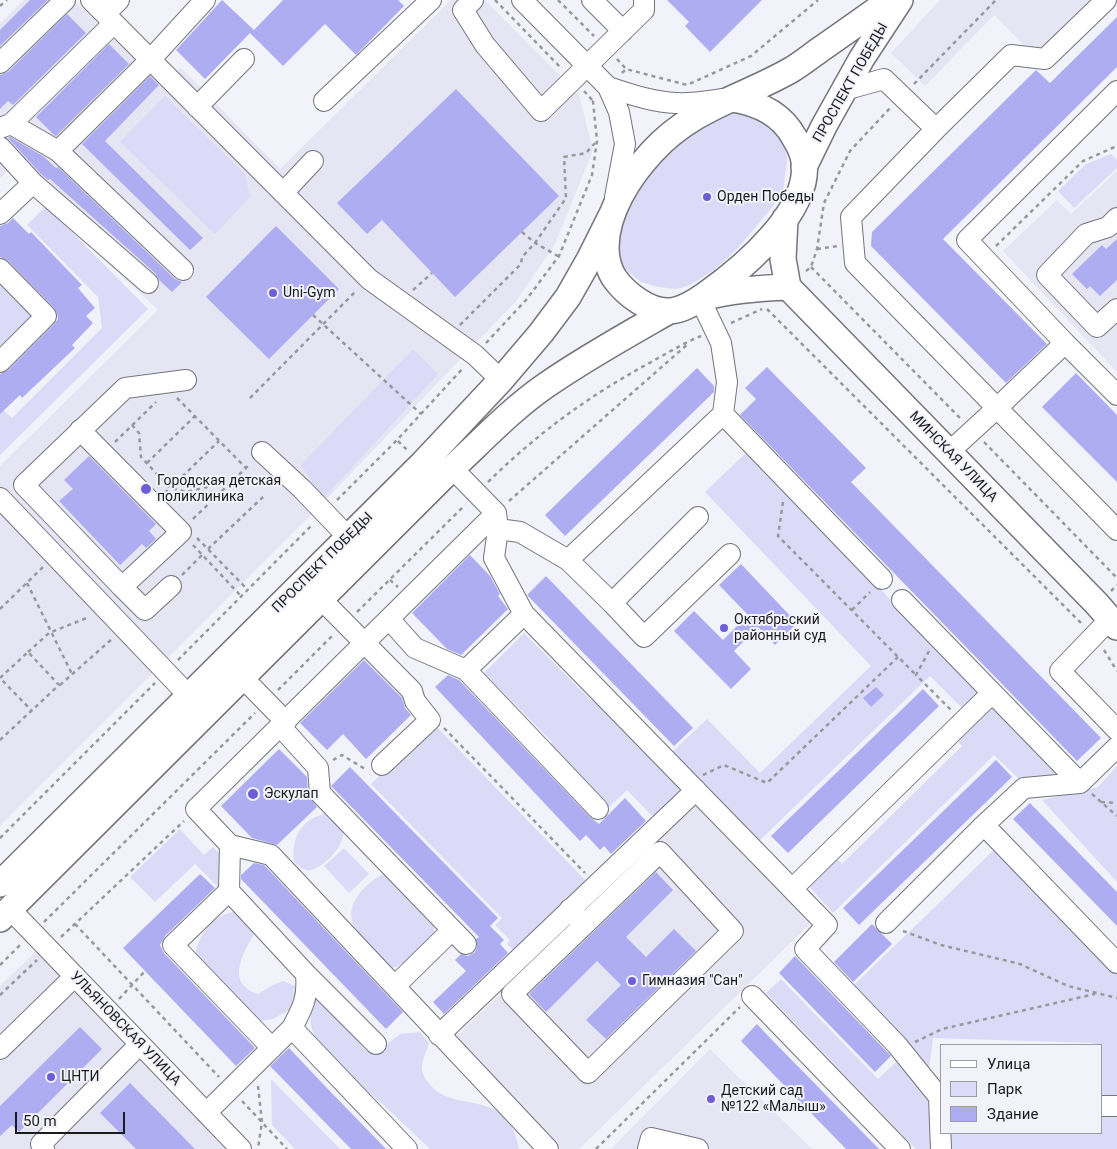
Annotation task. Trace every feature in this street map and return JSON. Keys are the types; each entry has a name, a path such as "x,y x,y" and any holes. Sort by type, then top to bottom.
{"main road":[{"name":"ПРОСПЕКТ ПОБЕДЫ","path":"0,884 436,450 501,380 541,333 568,297 631,179 652,151 688,120 792,70 890,0"},
{"name":"ПРОСПЕКТ ПОБЕДЫ","path":"785,220 797,196 804,167 844,90 862,58 900,0"},
{"path":"732,99 751,102 778,116 787,125 799,146 803,156 804,167"},
{"path":"612,214 606,249 614,278 639,301 655,309 669,312"},
{"path":"700,299 722,293 788,287 783,259 785,220"},
{"path":"700,299 748,262 785,220"},
{"name":"МИНСКАЯ УЛИЦА","path":"788,287 949,452 1111,627"},
{"name":"ПРОСПЕКТ ПОБЕДЫ","path":"5,914 452,468 503,421 545,386 618,340 669,312 685,307 700,299"}],"street":[{"path":"0,63 65,0"},
{"path":"91,0 112,12 150,60 369,279 475,355 501,380"},
{"path":"58,151 150,60 204,0"},
{"path":"324,101 431,0"},
{"path":"473,0 463,10 485,45 541,110 623,31 648,3"},
{"path":"522,0 580,73 608,87 648,100 671,103 732,99"},
{"path":"592,0 623,31"},
{"path":"1106,0 1045,60 1011,54 850,217 855,263 1117,530"},
{"path":"112,12 5,126 58,151 183,270"},
{"path":"197,107 244,58"},
{"path":"844,90 884,79 936,129"},
{"path":"608,87 619,112 625,144 612,214"},
{"path":"1117,91 967,240 1117,395"},
{"path":"0,147 33,183 148,283"},
{"path":"283,193 313,161"},
{"path":"0,214 33,183"},
{"path":"1117,218 1108,228 1086,234 1047,275 1097,328 1117,309"},
{"path":"0,269 46,316 0,362"},
{"path":"568,560 723,414 727,382 721,343 700,299"},
{"path":"949,452 1065,342"},
{"path":"127,636 145,630 145,610 24,485 124,388 181,388"},
{"path":"723,414 882,579"},
{"path":"80,430 153,504 183,529 122,587"},
{"path":"262,452 302,489 348,538"},
{"path":"295,462 302,489"},
{"path":"452,468 497,521 568,560 644,637 730,554"},
{"path":"0,498 55,555 127,636 166,671 189,696"},
{"path":"612,603 698,517"},
{"path":"497,521 494,558 524,614 827,925 805,948 900,1049 940,1097"},
{"path":"497,521 389,619 196,809 230,845 271,856 548,1149"},
{"path":"145,610 176,581"},
{"path":"321,599 412,691 415,701 430,720 382,765"},
{"path":"902,600 1080,783"},
{"path":"466,670 524,614"},
{"path":"389,619 415,648 466,670 598,809"},
{"path":"1111,627 1060,671 1117,730"},
{"path":"242,677 318,768 320,793 459,937 395,986"},
{"path":"792,889 992,693"},
{"path":"886,923 984,825 1024,788 1080,783 1117,747"},
{"path":"439,1035 596,884 692,786"},
{"path":"984,825 1117,963"},
{"path":"230,845 228,891 173,945 272,1048"},
{"path":"660,852 734,931 588,1073 512,994 584,925 660,852"},
{"path":"228,891 306,974 376,1044"},
{"path":"570,909 584,925"},
{"name":"УЛЬЯНОВСКАЯ УЛИЦА","path":"5,914 49,948 241,1149"},
{"path":"206,1113 292,1028 304,1006 307,989 306,974"},
{"path":"0,1049 75,976"},
{"path":"752,996 900,1149"},
{"path":"292,1028 407,1149"},
{"path":"44,1149 41,1144 140,1044"},
{"path":"1102,1106 1117,1106"},
{"path":"941,1134 941,1149"},
{"path":"648,1149 651,1138 698,1149"}],"path":[{"path":"0,6 7,0"},
{"path":"495,0 580,73 593,101"},
{"path":"788,287 811,267 817,249 824,203 850,151 902,95 996,0"},
{"path":"458,326 520,264 522,257 535,243 566,198 564,157 586,153 597,141"},
{"path":"984,258 1083,161 1117,146"},
{"path":"0,838 397,440 526,300 558,256 535,243 522,232"},
{"path":"412,291 432,272"},
{"path":"250,398 369,279"},
{"path":"497,521 694,339 766,307 1111,627 1117,670"},
{"path":"313,315 421,414"},
{"path":"181,388 195,416 246,468"},
{"path":"103,453 156,401"},
{"path":"146,463 195,416"},
{"path":"132,425 139,432 141,457 170,488 187,492 206,487 216,497"},
{"path":"397,440 413,455"},
{"path":"153,504 220,441"},
{"path":"183,529 262,452"},
{"path":"787,481 778,536 963,722"},
{"path":"208,549 263,497"},
{"path":"183,529 204,545 248,590"},
{"path":"183,529 203,556 241,596"},
{"path":"198,550 201,545 204,545"},
{"path":"176,581 203,556 208,557 211,552"},
{"path":"0,610 55,555"},
{"path":"220,574 226,567"},
{"path":"852,610 882,579"},
{"path":"27,583 72,674"},
{"path":"32,711 0,678 51,632 90,617"},
{"path":"0,740 72,674 127,636"},
{"path":"916,675 937,637"},
{"path":"28,652 59,685"},
{"path":"692,786 724,765 766,783 898,657"},
{"path":"430,720 438,721 596,884"},
{"path":"318,768 342,756 367,770 382,765"},
{"path":"1080,783 1117,816"},
{"path":"1101,802 1117,804"},
{"path":"0,995 196,809"},
{"path":"886,923 909,934 941,945 1020,964 1068,986 1117,998"},
{"path":"75,924 287,1149"},
{"path":"107,1010 145,971"},
{"path":"900,1049 942,1029 1097,993"},
{"path":"596,1149 752,996"},
{"path":"254,1065 262,1122 258,1149"}],"shaded area":[{"path":"24,0 74,0 162,86 180,67 280,169 451,0 485,0 579,95 593,150 555,244 517,300 314,512 0,826 0,466 158,310 9,170 0,178 0,24"},
{"path":"940,0 1091,0 1034,55 994,15 925,86 891,53"},
{"path":"1117,171 1117,372 1003,251 1057,200 1071,214"},
{"name":"Гимназия \"Сан\"","path":"695,805 810,924 579,1149 561,1149 454,1039"},
{"path":"36,951 227,1149 0,1149 0,986"},
{"name":"Детский сад №122 «Малыш»","path":"710,1049 812,1149 611,1149"}],"green space":[{"path":"165,96 245,174 250,197 215,234 120,142"},
{"path":"744,112 755,116 771,126 780,136 786,148 787,159 783,191 770,210 737,249 714,270 690,285 677,289 658,287 641,282 627,271 615,254 625,208 667,151 716,118 731,113"},
{"path":"1111,154 1117,160 1117,168 1074,208 1058,191 1086,164"},
{"path":"46,206 148,309 0,455 0,407 12,418 102,328 98,297 27,225"},
{"path":"0,283 36,320 0,355"},
{"path":"413,349 438,374 323,499 301,465"},
{"path":"748,451 979,692 962,708 930,676 758,842 672,752 707,719 760,773 871,666 705,492"},
{"path":"524,633 592,701 598,696 691,789 658,822 627,790 607,809 546,748 552,742 484,673"},
{"path":"993,701 1070,780 1023,783 994,755 833,913 806,883 835,856 842,864 962,746 955,738"},
{"path":"433,723 589,884 517,954 507,944 510,940 495,925 502,918 371,784"},
{"path":"1117,766 1117,882 1042,800 1098,787"},
{"path":"327,813 342,826 344,832 342,839 335,852 323,864 311,870 304,869 294,862 294,844 305,824"},
{"path":"180,829 204,855 213,847 221,855 218,887 195,864 155,902 130,877"},
{"path":"998,846 1117,972 1117,1101 1102,1100 1102,1044 933,1038 928,1077 852,987"},
{"path":"344,848 369,874 349,893 324,866"},
{"path":"387,872 431,917 434,927 434,935 414,958 393,968 380,959 357,933 352,923 351,914 353,905 363,889"},
{"path":"239,911 255,932 242,958 239,975 242,982 248,989 258,994 283,981 295,986 297,995 291,1009 273,1019 260,1021 245,1016 195,956 200,939 209,925 222,916"},
{"path":"781,979 878,1079 896,1062 933,1100 934,1149 916,1149 766,993"},
{"path":"316,998 325,999 364,1049 376,1053 400,1034 420,1032 429,1043 423,1060 423,1074 435,1090 454,1099 484,1105 503,1115 512,1126 519,1149 430,1149 328,1057 318,1043 312,1029 311,1014"},
{"path":"271,1079 340,1149 295,1149 272,1125"},
{"path":"1102,1114 1117,1114 1117,1149 946,1149 946,1134 1102,1134"}],"building":[{"path":"30,0 48,0 0,46 0,30"},
{"path":"222,0 254,30 283,0 398,0 404,6 356,55 325,24 283,66 250,33 205,79 176,50"},
{"path":"667,0 762,0 710,52 685,26 689,22"},
{"path":"67,14 86,33 13,105 8,101 0,109 0,75 8,72"},
{"path":"1117,17 1117,67 943,239 1047,344 1006,383 871,246 872,232 1036,70 1050,83"},
{"path":"109,44 129,64 56,136 54,135 36,117"},
{"path":"150,76 159,85 105,141 203,238 190,250 82,144"},
{"path":"456,89 559,196 455,297 382,220 367,234 337,203"},
{"path":"10,137 43,156 56,168 58,167 175,279 182,282 172,292 159,280 156,274 50,179 48,180 41,174 8,138"},
{"path":"13,218 29,234 31,232 82,285 78,288 95,308 86,316 93,323 72,345 75,348 22,398 20,395 0,414 0,374 8,370 58,319 54,308 8,261 0,257 0,226 8,223"},
{"name":"Uni-Gym","path":"276,226 339,289 269,359 206,297"},
{"path":"1117,239 1117,280 1100,296 1090,286 1087,289 1072,274 1102,245 1106,249"},
{"path":"767,367 866,468 851,482 1101,738 1077,761 740,415 756,399 745,388"},
{"path":"697,368 714,386 714,392 565,536 545,515"},
{"path":"1076,373 1117,415 1117,482 1042,407"},
{"path":"89,456 156,524 149,531 156,539 146,548 142,544 120,565 59,501 73,489 64,480"},
{"path":"470,555 490,576 500,594 498,596 508,609 461,655 447,649 412,613"},
{"path":"741,564 797,623 775,645 758,627 734,651 751,669 731,689 674,631 694,611 723,640 748,615 719,585"},
{"path":"546,576 693,728 674,746 527,595"},
{"path":"364,660 402,698 405,708 411,715 366,759 343,734 327,750 300,723"},
{"path":"448,675 459,680 590,817 599,824 625,798 646,821 611,854 604,846 600,850 586,835 580,841 435,687"},
{"path":"876,687 884,695 871,707 863,698"},
{"path":"923,689 939,706 788,853 771,836"},
{"path":"279,749 307,777 308,795 317,807 277,845 252,838 221,806"},
{"path":"996,760 1012,777 859,925 843,908"},
{"path":"350,767 498,918 490,926 504,940 500,944 508,953 444,1014 433,1002 466,971 455,960 461,954 468,956 475,952 477,947 476,939 479,937 331,786"},
{"path":"1030,803 1117,892 1117,926 1013,819"},
{"path":"254,863 264,865 403,1012 386,1029 241,879 241,875"},
{"path":"656,872 673,890 626,937 646,957 674,929 696,951 606,1039 586,1020 621,985 597,961 546,1012 529,994"},
{"path":"200,874 215,888 165,936 160,945 164,953 255,1048 236,1066 123,948"},
{"path":"872,924 892,944 853,982 834,962"},
{"path":"795,956 891,1056 875,1072 779,973"},
{"path":"757,1024 879,1149 846,1149 741,1041"},
{"name":"ЦНТИ","path":"80,1027 102,1049 19,1132 12,1125 0,1136 0,1106"},
{"path":"289,1048 386,1149 351,1149 270,1066"},
{"path":"130,1083 195,1149 136,1149 100,1113"}],"place":[{"name":"Орден Победы","path":"707,197"},
{"name":"Uni-Gym","path":"273,293"},
{"name":"Городская детская поликлиника","path":"146,489"},
{"name":"Октябрьский районный суд","path":"724,628"},
{"name":"Эскулап","path":"253,794"},
{"name":"Гимназия \"Сан\"","path":"632,981"},
{"name":"ЦНТИ","path":"51,1077"},
{"name":"Детский сад №122 «Малыш»","path":"711,1099"}]}
